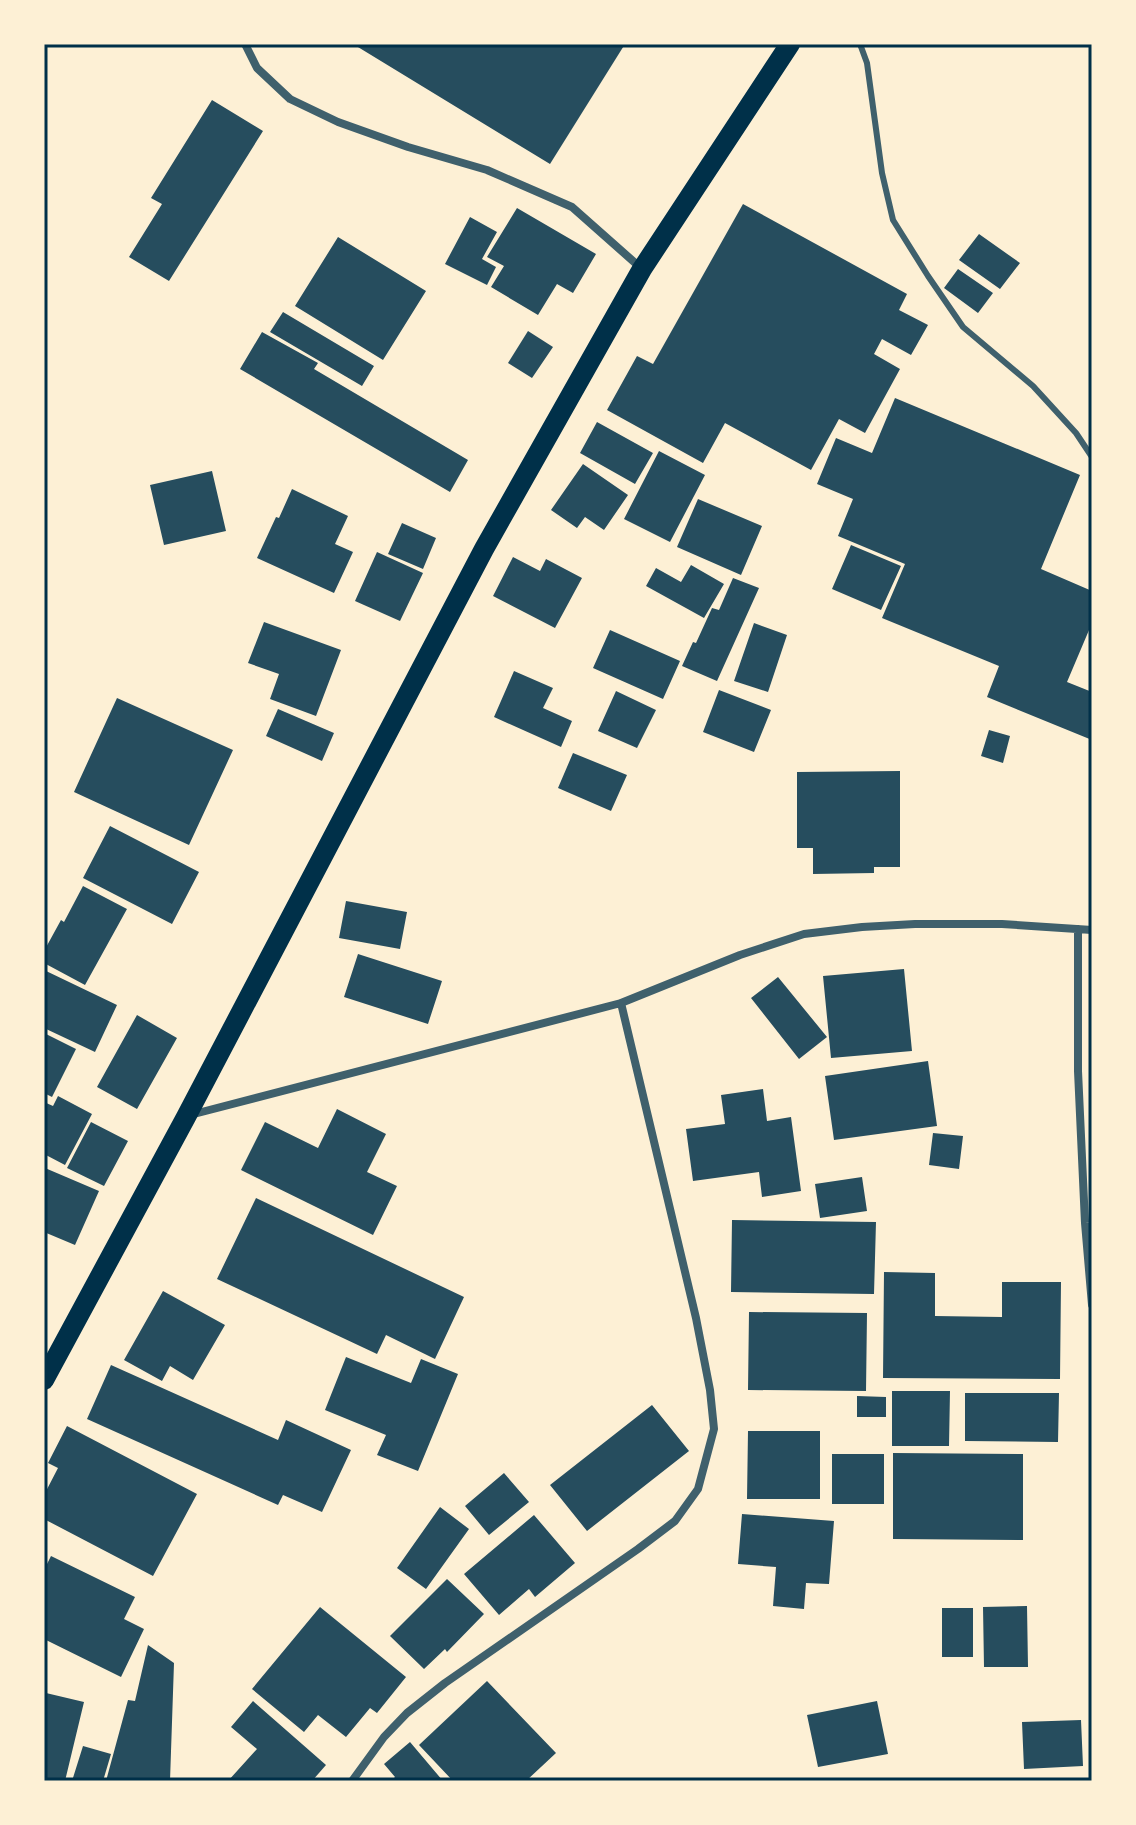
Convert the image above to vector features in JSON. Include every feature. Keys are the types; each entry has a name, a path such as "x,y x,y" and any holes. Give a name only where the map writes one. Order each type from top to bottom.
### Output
{"main road":[{"path":"44,1380 186,1117 484,549 642,269 790,44"}],"street":[{"path":"245,44 257,68 290,99 338,122 487,170 572,207 642,269"},
{"path":"186,1117 621,1003 740,955 804,934 915,924 1002,924 1092,930"},
{"path":"1078,929 1078,1071 1092,1305"},
{"path":"352,1781 384,1737 407,1713 675,1521 698,1489 714,1429 710,1390 696,1318 621,1003"}],"lane":[{"path":"860,44 867,63 882,173 893,220 963,327 1033,386 1076,433 1092,457"}],"building":[{"path":"353,44 625,44 550,164"},
{"path":"212,100 263,131 169,281 129,257 162,204 151,198"},
{"path":"743,204 907,294 899,310 928,325 911,355 882,339 874,354 900,369 865,433 839,419 811,470 725,423 703,463 607,410 637,356 653,364"},
{"path":"517,208 596,254 573,293 557,284 538,315 491,287 504,266 487,257"},
{"path":"470,217 497,232 482,259 496,267 487,285 445,264"},
{"path":"979,234 1020,263 1000,289 959,260"},
{"path":"338,237 426,291 383,360 295,306"},
{"path":"958,269 993,293 978,313 944,288"},
{"path":"283,312 374,366 362,386 270,332"},
{"path":"528,331 553,347 532,378 508,363"},
{"path":"262,332 318,363 314,369 468,460 450,492 240,369"},
{"path":"895,398 1080,475 1041,569 1092,591 1092,623 1067,682 1092,692 1092,740 987,697 999,666 882,618 905,564 838,536 853,499 817,484 836,438 872,453"},
{"path":"597,422 653,453 635,484 580,453"},
{"path":"659,451 705,475 670,542 624,519"},
{"path":"583,464 628,495 604,530 585,517 577,528 551,510"},
{"path":"212,471 226,531 164,545 150,485"},
{"path":"292,489 348,516 335,544 353,552 334,593 257,558"},
{"path":"698,499 762,526 741,575 677,547"},
{"path":"402,523 436,538 423,569 388,554"},
{"path":"851,545 901,566 881,610 832,589"},
{"path":"377,552 423,573 400,621 355,601"},
{"path":"513,557 540,571 546,559 582,578 555,628 493,596"},
{"path":"691,565 724,584 704,618 646,586 656,568 681,582"},
{"path":"733,578 759,588 717,681 682,666 712,608 719,610"},
{"path":"264,622 341,650 316,716 270,699 279,674 248,663"},
{"path":"754,623 787,635 768,692 734,681"},
{"path":"610,630 680,661 663,699 593,668"},
{"path":"514,671 553,688 543,708 572,721 561,747 494,717"},
{"path":"719,690 771,710 754,752 703,732"},
{"path":"616,691 656,710 637,748 598,731"},
{"path":"117,698 233,750 189,845 74,792"},
{"path":"278,709 334,733 322,761 266,736"},
{"path":"989,730 1010,736 1003,763 981,756"},
{"path":"573,753 627,775 611,811 558,788"},
{"path":"900,771 900,867 874,867 874,873 813,874 813,848 797,848 797,772"},
{"path":"110,826 199,872 172,924 83,878"},
{"path":"83,886 127,909 85,985 44,963 44,951"},
{"path":"346,901 407,912 400,949 339,938"},
{"path":"358,954 442,981 428,1024 344,997"},
{"path":"904,969 912,1051 831,1058 823,976"},
{"path":"44,970 117,1005 95,1052 44,1028"},
{"path":"778,977 827,1037 799,1059 751,998"},
{"path":"137,1015 177,1038 137,1109 97,1087"},
{"path":"44,1033 76,1049 52,1097 44,1093"},
{"path":"928,1061 937,1126 834,1140 825,1076"},
{"path":"763,1089 767,1121 791,1117 801,1191 762,1197 759,1172 693,1181 686,1129 725,1124 721,1095"},
{"path":"58,1096 92,1114 65,1165 44,1154 44,1102 53,1106"},
{"path":"337,1109 386,1134 367,1172 397,1186 373,1235 241,1170 265,1122 318,1148"},
{"path":"91,1122 128,1141 104,1186 67,1168"},
{"path":"933,1133 963,1136 959,1169 929,1165"},
{"path":"45,1168 99,1191 75,1245 44,1232"},
{"path":"862,1177 867,1211 820,1218 815,1184"},
{"path":"256,1198 464,1297 435,1359 386,1335 377,1354 217,1279"},
{"path":"732,1220 876,1222 874,1294 731,1292"},
{"path":"884,1272 935,1273 935,1316 1002,1317 1002,1282 1061,1282 1060,1379 883,1378"},
{"path":"163,1291 225,1325 193,1380 170,1366 162,1381 124,1360"},
{"path":"749,1312 867,1313 866,1391 748,1390"},
{"path":"346,1357 411,1383 421,1359 458,1374 418,1471 377,1455 386,1435 325,1410"},
{"path":"111,1365 278,1440 286,1420 351,1450 322,1512 283,1495 278,1505 87,1419"},
{"path":"892,1391 950,1391 949,1446 892,1446"},
{"path":"965,1393 1059,1393 1058,1442 965,1441"},
{"path":"857,1396 886,1397 886,1417 857,1417"},
{"path":"652,1405 689,1451 587,1531 550,1485"},
{"path":"67,1426 197,1494 153,1576 44,1519 44,1495 58,1468 48,1463"},
{"path":"748,1431 820,1431 820,1499 747,1499"},
{"path":"893,1453 1023,1454 1023,1540 893,1539"},
{"path":"832,1454 884,1454 884,1504 832,1504"},
{"path":"504,1473 529,1502 489,1535 465,1506"},
{"path":"440,1507 469,1529 426,1589 397,1568"},
{"path":"742,1514 834,1521 829,1584 806,1583 804,1609 773,1606 776,1567 738,1564"},
{"path":"534,1515 575,1563 535,1597 529,1589 499,1615 464,1574"},
{"path":"51,1556 135,1597 124,1619 144,1629 121,1677 44,1639 44,1570"},
{"path":"447,1579 484,1614 447,1652 445,1649 424,1669 390,1636"},
{"path":"1027,1606 1028,1667 984,1667 983,1607"},
{"path":"320,1607 406,1677 377,1713 370,1708 346,1737 318,1715 304,1732 252,1689"},
{"path":"942,1608 973,1608 973,1657 942,1657"},
{"path":"148,1645 174,1663 170,1781 106,1781 128,1700 135,1701"},
{"path":"487,1681 556,1753 526,1781 453,1781 419,1745"},
{"path":"46,1693 84,1702 65,1781 44,1781"},
{"path":"253,1701 326,1765 312,1781 228,1781 257,1749 231,1727"},
{"path":"877,1701 888,1754 818,1767 807,1715"},
{"path":"1081,1720 1083,1766 1024,1769 1022,1722"},
{"path":"410,1742 443,1781 391,1781 395,1777 384,1764"},
{"path":"83,1746 111,1754 103,1781 72,1781"}]}
